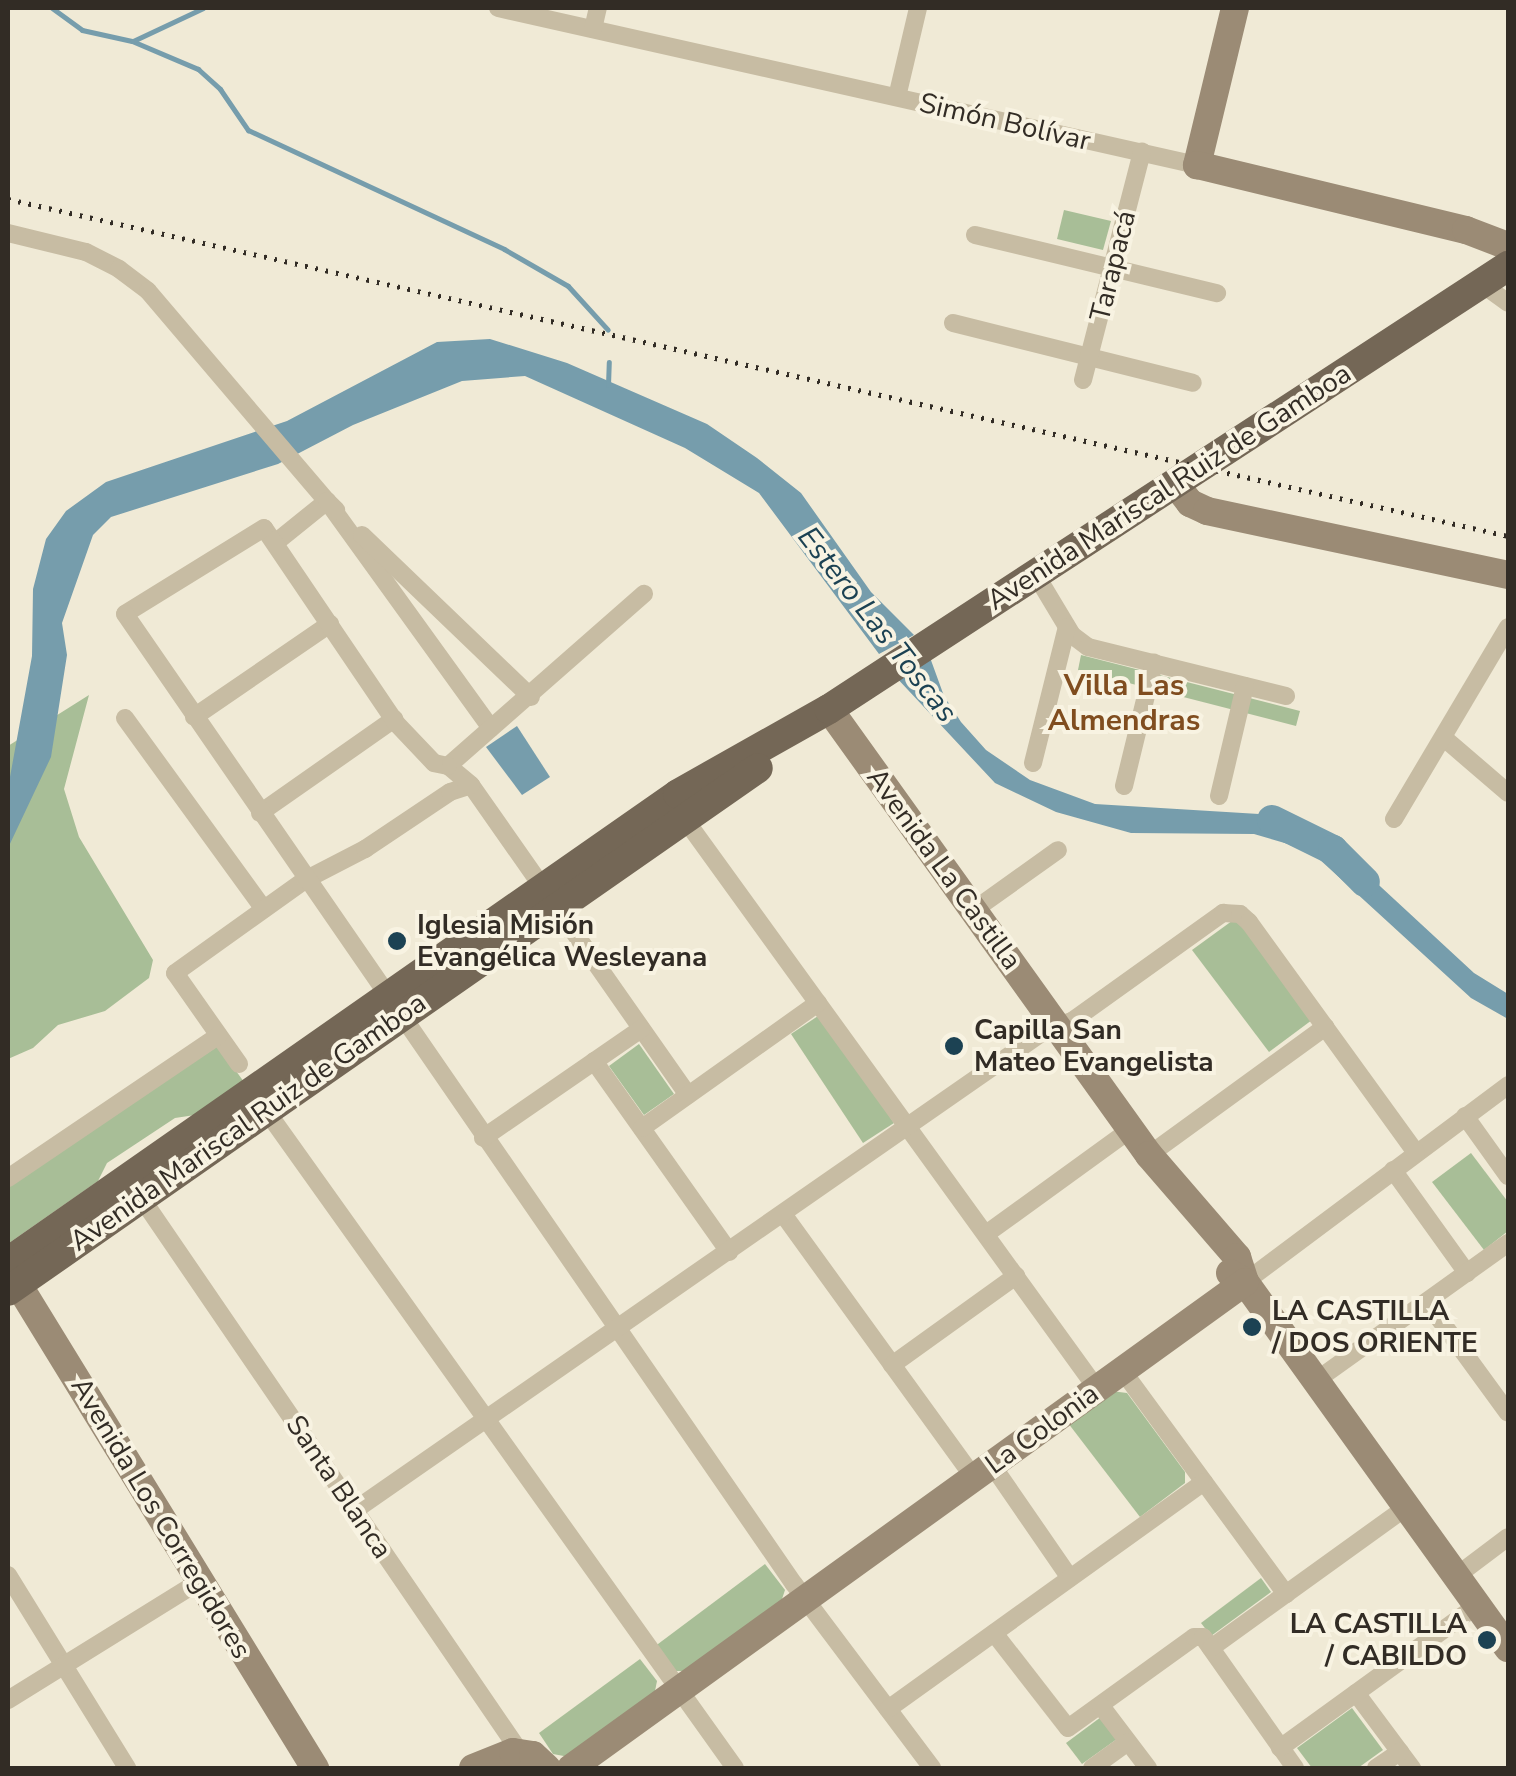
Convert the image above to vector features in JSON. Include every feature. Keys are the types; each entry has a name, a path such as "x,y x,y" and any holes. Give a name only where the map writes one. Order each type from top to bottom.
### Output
{"main road":[{"name":"Avenida Mariscal Ruiz de Gamboa","path":"10,1276 549,897 678,794 829,709 1482,284 1508,244"},
{"name":"Avenida Mariscal Ruiz de Gamboa","path":"549,897 684,818 760,766 829,709"},
{"name":"Avenida Mariscal Ruiz de Gamboa","path":"10,1276 140,1196 266,1109 392,1006"}],"street":[{"name":"Simón Bolívar","path":"498,8 1142,152 1508,244"},
{"path":"593,29 598,8"},
{"path":"897,97 918,8"},
{"path":"1197,165 1235,8"},
{"name":"Tarapacá","path":"1084,380 1142,152"},
{"path":"8,232 86,252 134,279 303,471 490,728"},
{"path":"975,234 1217,293"},
{"path":"1482,284 1508,303"},
{"path":"952,324 1193,383"},
{"path":"1176,485 1314,530 1508,575"},
{"path":"327,502 125,614 617,1330 806,1600 932,1768"},
{"path":"327,502 531,697"},
{"path":"270,535 394,719 434,763 448,766 471,785 688,1095"},
{"path":"1036,575 1067,627 1088,647 1286,696"},
{"path":"448,766 644,594"},
{"path":"194,716 330,624"},
{"path":"1394,820 1508,626"},
{"path":"1033,763 1067,627"},
{"path":"1124,786 1154,664"},
{"path":"1218,796 1244,686"},
{"name":"Avenida La Castilla","path":"829,709 1131,1128 1225,1268 1244,1282 1508,1648"},
{"path":"126,718 264,910"},
{"path":"260,813 394,719"},
{"path":"1444,738 1508,793"},
{"path":"239,1064 175,974 306,880 365,849 450,792 471,785"},
{"path":"684,818 1097,1388"},
{"path":"974,910 1058,850"},
{"path":"355,1510 908,1127 1058,1026 1072,1021 1218,916 1234,912 1249,922 1416,1153"},
{"path":"642,1128 818,1003"},
{"path":"1157,1165 1325,1028"},
{"path":"483,1138 642,1029"},
{"path":"8,1178 218,1036"},
{"path":"594,1061 729,1252"},
{"name":"La Colonia","path":"572,1768 1244,1282 1508,1085"},
{"path":"266,1109 484,1422 734,1768"},
{"path":"1465,1116 1508,1176"},
{"path":"986,1234 1131,1128"},
{"path":"1392,1170 1467,1273"},
{"name":"Santa Blanca","path":"140,1196 520,1752 533,1755 547,1768"},
{"path":"783,1214 892,1365 1070,1578"},
{"path":"1314,1382 1508,1243"},
{"name":"Avenida Los Corregidores","path":"10,1276 315,1768"},
{"path":"892,1365 1016,1276"},
{"path":"1427,1302 1505,1401"},
{"path":"1122,1370 1286,1594"},
{"path":"888,1709 1204,1482"},
{"path":"994,1633 1068,1728 1286,1594 1406,1508"},
{"path":"1455,1577 1508,1537"},
{"path":"8,1575 127,1768"},
{"path":"8,1700 200,1581"},
{"path":"1280,1748 1476,1606"},
{"path":"1205,1642 1295,1768"},
{"path":"1356,1693 1412,1768"},
{"path":"1101,1706 1148,1768"},
{"path":"1092,1768 1128,1742"},
{"path":"473,1768 520,1752"},
{"path":"1376,1768 1400,1752"}],"green space":[{"path":"1064,210 1111,221 1103,250 1057,239"},
{"path":"1081,655 1300,711 1296,726 1078,670"},
{"path":"89,695 64,789 79,837 153,960 149,978 105,1011 58,1025 33,1048 8,1059 8,746"},
{"path":"1236,918 1312,1020 1269,1052 1192,950"},
{"path":"821,1014 894,1123 863,1143 791,1034"},
{"path":"639,1044 674,1094 644,1115 609,1066"},
{"path":"218,1046 244,1082 195,1115 175,1118 107,1163 98,1181 9,1243 8,1184"},
{"path":"1471,1153 1508,1202 1508,1231 1484,1250 1432,1182"},
{"path":"1111,1391 1127,1393 1185,1472 1185,1483 1140,1517 1068,1423"},
{"path":"765,1564 785,1590 780,1605 688,1671 675,1671 654,1647"},
{"path":"1261,1578 1271,1592 1211,1636 1201,1623"},
{"path":"640,1659 657,1681 654,1696 569,1757 553,1754 539,1733"},
{"path":"1352,1708 1383,1750 1358,1768 1312,1768 1297,1748"},
{"path":"1101,1717 1117,1739 1082,1764 1066,1743"}],"water":[{"path":"490,339 567,363 707,424 757,458 801,493 871,592 914,635 879,654 759,493 685,448 525,376 462,381 353,425 278,464 111,517 93,535 62,623 67,655 51,757 8,848 8,788 32,656 33,589 46,539 66,511 106,482 287,421 437,342"},
{"path":"928,652 944,696 961,722 986,750 1030,780 1095,804 1259,814 1295,827 1368,875 1474,973 1508,994 1508,1019 1471,998 1318,858 1288,844 1254,834 1131,833 1056,812 995,783 894,675"},
{"path":"517,726 550,777 522,795 486,747"}],"waterway":[{"path":"52,8 82,30 132,41 198,69 220,89 248,130 504,249 568,286 608,330"},
{"path":"133,41 203,8"},
{"path":"608,385 609,362"},
{"name":"Estero Las Toscas","path":"1272,820 1333,850 1365,882"}],"railway":[{"path":"8,199 1508,536"}],"place":[{"name":"Iglesia Misión Evangélica Wesleyana","path":"397,941"},
{"name":"Capilla San Mateo Evangelista","path":"954,1046"},
{"name":"LA CASTILLA / DOS ORIENTE","path":"1252,1327"},
{"name":"LA CASTILLA / CABILDO","path":"1487,1640"}],"district":[{"name":"Villa Las Almendras","path":"1124,703"}]}
